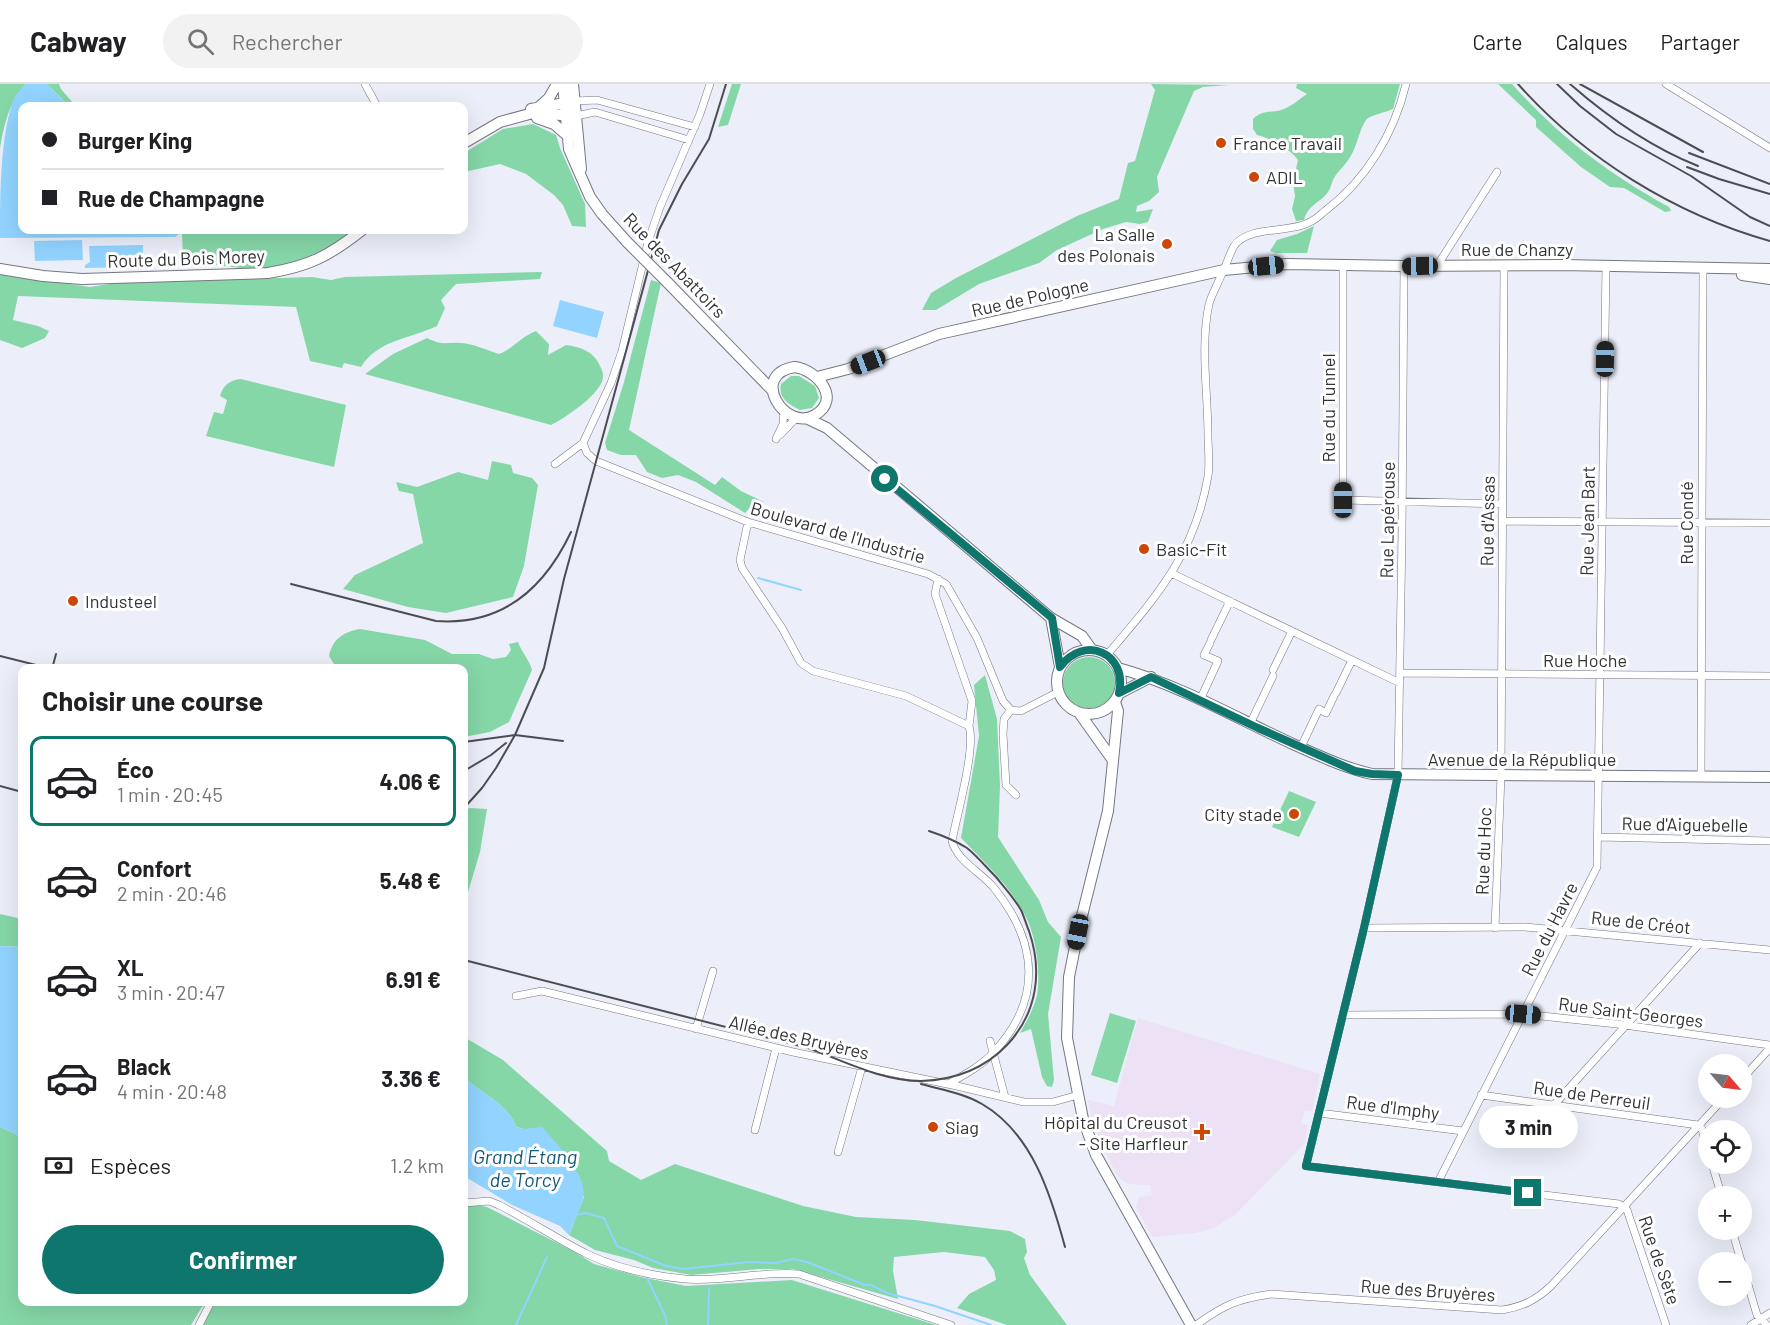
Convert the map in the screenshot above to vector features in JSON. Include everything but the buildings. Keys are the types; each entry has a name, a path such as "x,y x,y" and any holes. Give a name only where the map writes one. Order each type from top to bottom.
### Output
{"street":[{"path":"365,84 375,102"},
{"path":"539,107 549,98 557,84"},
{"path":"563,84 570,102"},
{"path":"573,84 570,102 571,116 581,176"},
{"path":"555,464 583,443 611,383 622,351 648,242 710,84"},
{"path":"1107,655 1178,563 1198,520 1209,473 1205,332 1210,302 1234,246 1244,237 1254,233 1287,230 1310,222 1335,204 1363,175 1373,160 1391,129 1406,84"},
{"path":"1666,84 1770,148"},
{"path":"508,120 516,113 539,107 597,100 695,127"},
{"path":"468,140 508,120 522,116 539,114 571,116 595,112 689,140"},
{"path":"522,116 547,120 568,137"},
{"name":"Rue des Abattoirs","path":"571,116 569,149 590,197 602,214 772,390"},
{"path":"1437,266 1497,172"},
{"name":"Route du Bois Morey","path":"0,270 82,279 268,273 296,269 325,257 357,234"},
{"name":"Rue de Chanzy","path":"1224,270 1287,264 1770,269"},
{"name":"Rue du Tunnel","path":"1343,265 1343,500 1503,504"},
{"name":"Rue Lapérouse","path":"1404,266 1398,775 1364,928 1306,1166 1438,1182"},
{"name":"Rue d'Assas","path":"1501,776 1504,266"},
{"name":"Rue Jean Bart","path":"1599,776 1606,266"},
{"name":"Rue de Chanzy","path":"1703,268 1770,279"},
{"name":"Rue Condé","path":"1701,777 1703,268"},
{"name":"Rue de Pologne","path":"817,377 848,369 939,334 1224,270"},
{"path":"784,410 783,424 776,439 801,418 816,415 821,410 826,399 826,390 817,377 795,367 788,368 774,381 772,390 774,399 784,410 801,418 827,428 1052,618 1082,636 1092,650"},
{"name":"Rue de Pologne","path":"826,390 848,369"},
{"path":"755,371 779,374"},
{"path":"821,410 827,428"},
{"name":"Boulevard de l'Industrie","path":"583,443 587,453 596,461 748,522 928,574 938,579 946,584 977,638 1003,701 1011,710"},
{"path":"1502,521 1770,523"},
{"path":"748,522 740,560 742,568 782,628 801,663 813,671 906,696 969,726"},
{"path":"1171,573 1400,683"},
{"path":"938,579 935,594 972,701 969,726 972,735 970,751 952,841 957,853 988,881 1015,917 1021,930 1030,967 1024,1004 1015,1023 993,1053 977,1067 948,1084"},
{"path":"1200,700 1218,661 1204,655 1230,601"},
{"path":"1052,618 1060,667"},
{"path":"1250,724 1292,631"},
{"path":"1112,759 1080,714 1070,709 1058,692 1057,675 1060,667 1073,654 1092,650 1107,655 1118,668 1121,684 1117,697 1118,711 1108,811 1069,977 1067,1038 1083,1119 1096,1155 1191,1325"},
{"path":"1301,747 1319,709 1326,713 1352,660"},
{"name":"Avenue de la République","path":"1118,668 1151,677 1355,771 1372,774 1770,777"},
{"name":"Rue Hoche","path":"1400,673 1770,676"},
{"path":"1080,714 1099,713 1117,697 1151,677"},
{"path":"1016,795 1006,785 1004,719 1011,710 1021,711 1058,692"},
{"name":"Rue du Hoc","path":"1495,928 1501,776"},
{"name":"Rue du Havre","path":"1438,1182 1597,867 1599,776"},
{"name":"Rue d'Aiguebelle","path":"1599,837 1770,841"},
{"name":"Rue de Créot","path":"1364,928 1566,930 1770,950"},
{"path":"1554,1105 1700,943"},
{"path":"696,1029 713,971"},
{"name":"Allée des Bruyères","path":"516,996 542,991 776,1048 1024,1102 1053,1102 1078,1095"},
{"name":"Rue Saint-Georges","path":"1343,1015 1523,1014 1627,1025 1770,1047"},
{"path":"990,1041 1005,1097"},
{"path":"1752,1068 1770,1047"},
{"path":"755,1130 776,1048"},
{"path":"838,1152 862,1067"},
{"name":"Rue de Perreuil","path":"1481,1095 1698,1125"},
{"name":"Rue des Bruyères","path":"1703,1120 1714,1108"},
{"name":"Rue d'Imphy","path":"1319,1113 1463,1131"},
{"name":"Rue des Bruyères","path":"1196,1325 1217,1310 1243,1298 1271,1294 1488,1309 1515,1308 1539,1296 1551,1286 1698,1125"},
{"path":"1438,1182 1619,1204 1623,1207"},
{"path":"468,1203 489,1201 499,1205 587,1254 615,1264 685,1279 799,1274 951,1325"},
{"name":"Rue de Sète","path":"1623,1207 1627,1210 1666,1325"},
{"path":"1735,1240 1760,1318 1767,1325"},
{"path":"199,1325 209,1306"},
{"path":"1751,1325 1770,1313"}],"shaded area":[{"name":"Hôpital du Creusot - Site Harfleur","path":"1138,1018 1320,1074 1313,1108 1311,1111 1305,1111 1301,1123 1308,1126 1304,1144 1235,1215 1214,1228 1196,1233 1152,1237 1136,1207 1139,1197 1152,1195 1150,1185 1128,1184 1118,1177 1103,1147 1107,1145 1104,1139 1100,1140 1092,1121 1088,1100 1114,1106"}],"green space":[{"path":"0,84 26,84 8,114 0,149"},
{"path":"47,84 59,84 72,102 65,102"},
{"path":"732,84 741,84 728,125 718,127"},
{"path":"1151,84 1229,85 1203,87 1194,91 1157,177 1159,192 1149,201 1137,206 1136,212 1153,209 1148,222 1140,224 1126,222 1103,229 1057,250 1039,263 979,284 936,310 922,310 931,293 956,278 1077,216 1119,199 1128,163 1135,161 1155,90"},
{"path":"1297,84 1400,84 1393,109 1367,119 1352,153 1335,177 1328,192 1311,207 1304,220 1296,221 1292,209 1295,196 1293,182 1298,160 1280,144 1257,135 1253,129 1253,119 1263,113 1285,109 1307,94 1296,88"},
{"path":"1498,84 1512,84 1566,137 1624,180 1669,207 1671,211 1665,212 1624,188 1610,187 1581,167 1536,127 1536,120"},
{"path":"533,124 556,135 585,204 586,227 572,226 563,205 554,195 526,174 500,164 468,171 468,151 503,129"},
{"path":"1314,226 1307,253 1270,251 1277,240"},
{"path":"182,234 349,234 322,252 286,268 234,267 183,260"},
{"path":"542,272 540,279 456,284 441,300 445,308 437,326 385,345 368,358 361,367 344,363 342,368 310,361 296,307 18,296 13,320 49,331 45,338 22,348 0,340 0,274 90,287 116,283 312,277 331,280 345,277"},
{"path":"651,280 661,283 629,430 715,485 722,477 741,491 764,502 753,504 745,513 696,482 678,475 662,478 647,472 636,455 621,455 607,450 605,443"},
{"path":"536,331 549,344 548,355 566,345 581,349 594,357 603,374 602,382 591,396 574,411 551,425 365,374 393,354 427,338 441,343 471,345 499,354"},
{"path":"791,376 799,376 815,386 819,398 812,408 800,410 783,397 781,384"},
{"path":"241,379 346,405 334,467 206,436 214,412 223,414 227,400 220,396 223,389 230,382"},
{"path":"492,461 511,465 513,473 532,478 538,485 524,566 513,597 446,613 408,607 343,589 355,575 423,543 413,494 399,491 396,482 417,487 458,472 488,480"},
{"path":"360,629 425,640 452,654 479,654 493,659 506,657 511,650 509,644 518,642 532,670 509,722 490,732 468,736 468,664 334,664 329,656 333,645 336,640 349,632"},
{"path":"1089,657 1099,659 1107,665 1113,673 1115,683 1113,693 1107,701 1099,707 1089,709 1079,707 1071,701 1065,693 1063,683 1065,673 1071,665 1079,659"},
{"path":"985,675 997,719 1000,786 998,837 1039,900 1048,922 1061,937 1048,1014 1054,1080 1052,1087 1047,1086 1042,1077 1031,1029 1020,1033 1034,1005 1038,986 1037,955 1030,925 1005,885 961,838 979,736 974,685"},
{"name":"City stade","path":"1289,791 1316,802 1299,837 1272,827"},
{"path":"468,809 487,809 480,852 468,892"},
{"path":"0,914 18,918 18,947 0,946"},
{"path":"1110,1013 1136,1021 1117,1083 1091,1075"},
{"path":"468,1039 503,1060 607,1151 609,1161 641,1180 675,1164 803,1206 856,1217 915,1220 1010,1231 1025,1239 1027,1252 1024,1258 1030,1275 1067,1325 1007,1325 957,1308 969,1294 996,1280 994,1270 985,1257 944,1252 894,1257 893,1271 898,1299 793,1269 760,1269 691,1275 653,1268 634,1260 595,1250 569,1235 584,1197 524,1129 516,1127 507,1111 468,1080"},
{"path":"0,1127 18,1136 18,1306 203,1306 191,1325 0,1325"},
{"path":"468,1206 487,1207 594,1264 641,1277 686,1286 792,1280 936,1325 202,1325 213,1306 468,1306"}],"water":[{"path":"26,84 47,84 65,102 18,102 18,234 179,234 175,237 0,238 2,166 6,130 9,113 18,92"},
{"path":"82,240 83,260 35,261 34,241"},
{"path":"143,245 143,267 85,268 85,265 90,262 89,246"},
{"path":"560,300 604,312 597,338 553,326"},
{"path":"0,946 18,947 18,1136 0,1127"},
{"name":"Grand Étang de Torcy","path":"468,1080 501,1105 516,1127 524,1129 542,1127 570,1160 584,1190 582,1204 569,1235 560,1226 512,1205 468,1178"}],"waterway":[{"path":"758,578 801,590"},
{"path":"575,1215 586,1213 604,1218 617,1246 666,1266 683,1269 749,1262 776,1263 793,1259 807,1262 865,1285 871,1285 887,1293 991,1325"},
{"path":"516,1325 547,1257"},
{"path":"647,1278 665,1315 667,1325"},
{"path":"708,1325 709,1289"}],"railway":[{"path":"468,804 496,768 515,735 544,668 564,579 659,230 682,184 709,139 726,84"},
{"path":"1518,84 1572,136 1633,180 1699,215 1734,230 1770,241"},
{"path":"1557,84 1580,106 1616,134 1691,176 1750,217 1770,226"},
{"path":"1570,84 1631,131 1663,150 1698,166"},
{"path":"1580,84 1703,152"},
{"path":"1689,153 1770,184"},
{"path":"1687,167 1770,194"},
{"path":"291,584 436,621 460,621 501,610 518,600 548,571 571,532"},
{"path":"53,664 56,654"},
{"path":"0,656 32,664"},
{"path":"468,741 515,735 563,741"},
{"path":"468,769 506,743"},
{"path":"0,786 18,791"},
{"path":"468,961 808,1048 892,1078 934,1080 968,1072 989,1061 1017,1033 1031,1006 1036,962 1022,912 1006,889 967,848 929,831"},
{"path":"921,1084 975,1100 999,1116 1014,1131 1027,1148 1046,1187 1065,1247"}],"place":[{"name":"France Travail","path":"1221,143"},
{"name":"ADIL","path":"1254,177"},
{"name":"La Salle des Polonais","path":"1167,244"},
{"name":"Basic-Fit","path":"1144,549"},
{"name":"Industeel","path":"73,601"},
{"name":"City stade","path":"1294,814"},
{"name":"Siag","path":"933,1127"},
{"name":"Hôpital du Creusot - Site Harfleur","path":"1202,1132"}],"route":[{"path":"885,479 1052,618 1060,667 1066,659 1082,650 1100,652 1107,655 1118,668 1121,676 1119,693 1151,677 1355,771 1398,775 1364,928 1306,1166 1528,1193"}]}
